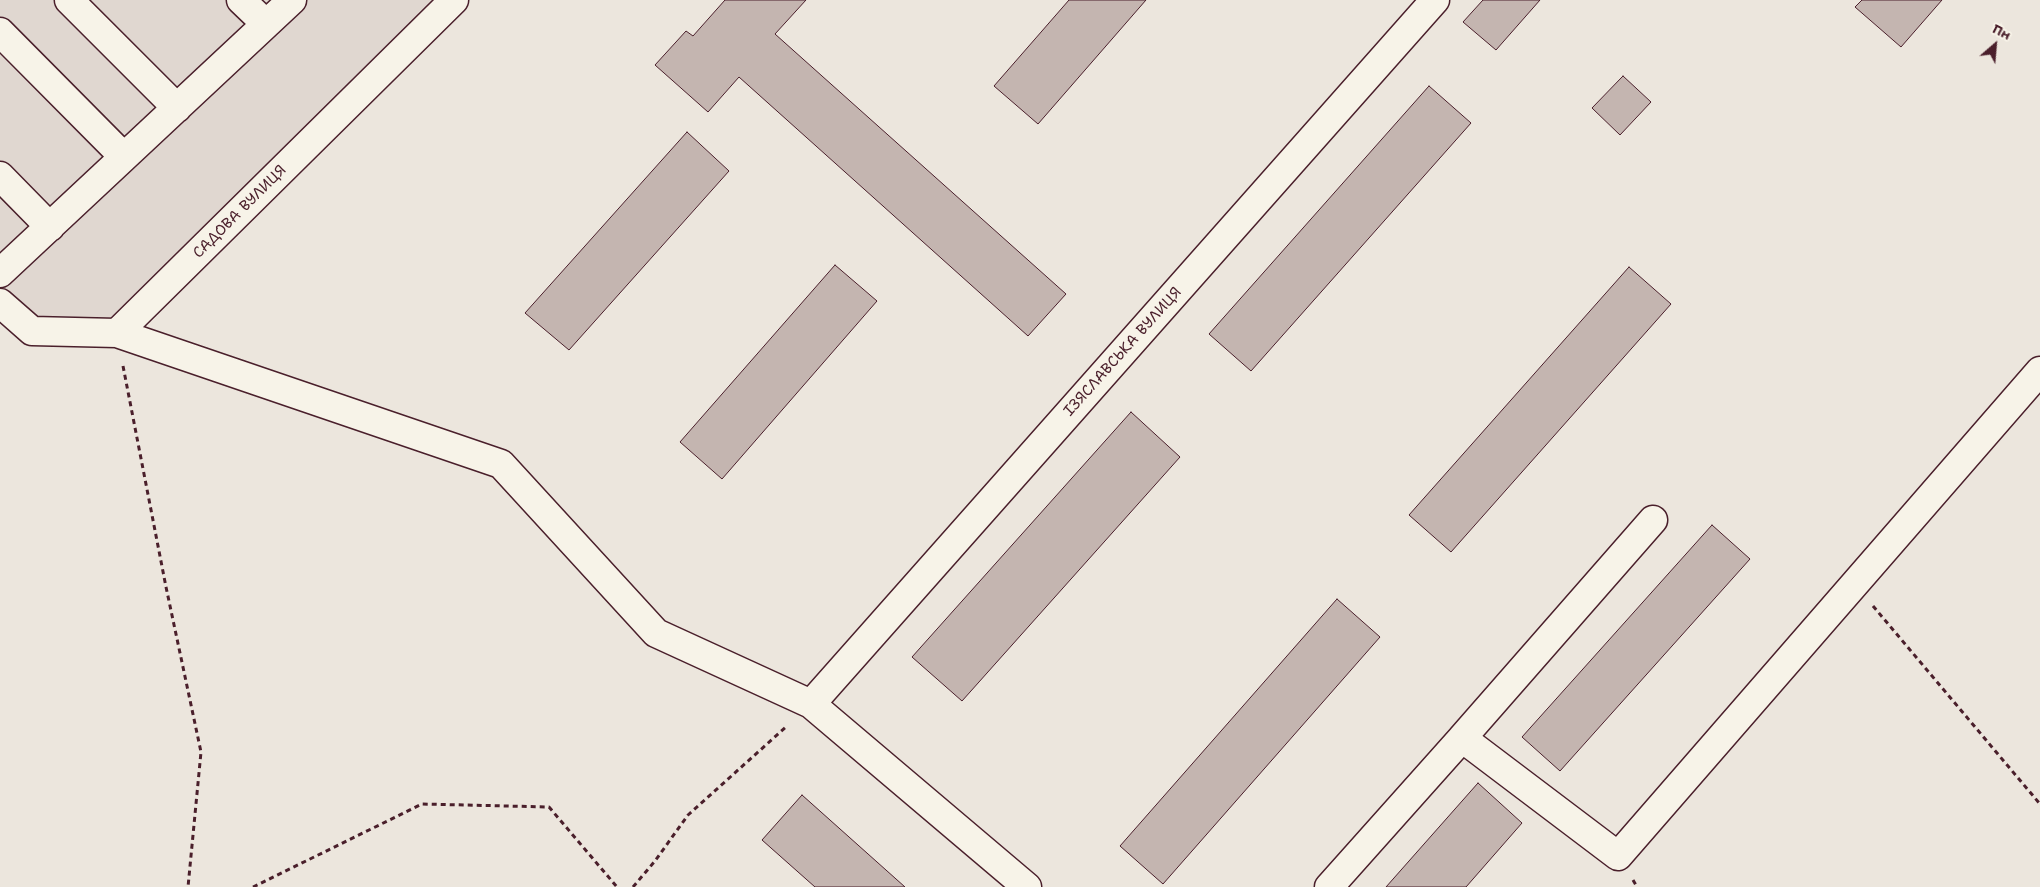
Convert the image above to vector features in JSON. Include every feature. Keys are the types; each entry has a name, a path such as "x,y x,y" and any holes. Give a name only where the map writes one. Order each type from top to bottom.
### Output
{"street":[{"path":"69,0 177,108"},
{"path":"241,0 266,24"},
{"path":"0,273 292,0"},
{"name":"САДОВА ВУЛИЦЯ","path":"117,333 454,0"},
{"name":"ІЗЯСЛАВСЬКА ВУЛИЦЯ","path":"811,704 1435,0"},
{"path":"0,32 124,157"},
{"path":"0,176 50,227"},
{"path":"0,303 32,331 117,333 501,464 656,633 811,704 1027,887"},
{"path":"1462,738 1618,856 2040,372"},
{"path":"1329,887 1653,520"}],"path":[{"path":"117,333 166,587 201,752 188,887"},
{"path":"1855,584 2040,804"},
{"path":"633,887 655,861 688,815 811,704"},
{"path":"254,887 422,804 549,807 617,887"}],"shaded area":[{"path":"0,0 454,0 117,333 32,331 0,303"}],"building":[{"path":"725,0 806,0 775,34 1066,294 1028,336 739,77 708,112 655,65 686,31 693,36"},
{"path":"1069,0 1146,0 1038,124 994,86"},
{"path":"1483,0 1540,0 1496,50 1463,22"},
{"path":"1862,0 1942,0 1901,47 1855,7"},
{"path":"1623,76 1651,102 1620,135 1592,108"},
{"path":"1429,86 1471,123 1251,371 1209,334"},
{"path":"687,132 729,171 569,350 525,313"},
{"path":"835,265 877,301 722,479 680,442"},
{"path":"1629,267 1671,304 1451,552 1409,515"},
{"path":"1131,412 1180,457 962,701 912,657"},
{"path":"1712,525 1750,559 1560,771 1522,737"},
{"path":"1337,599 1380,637 1163,884 1120,846"},
{"path":"1478,783 1522,823 1466,887 1386,887"},
{"path":"802,795 905,887 815,887 762,840"}]}
